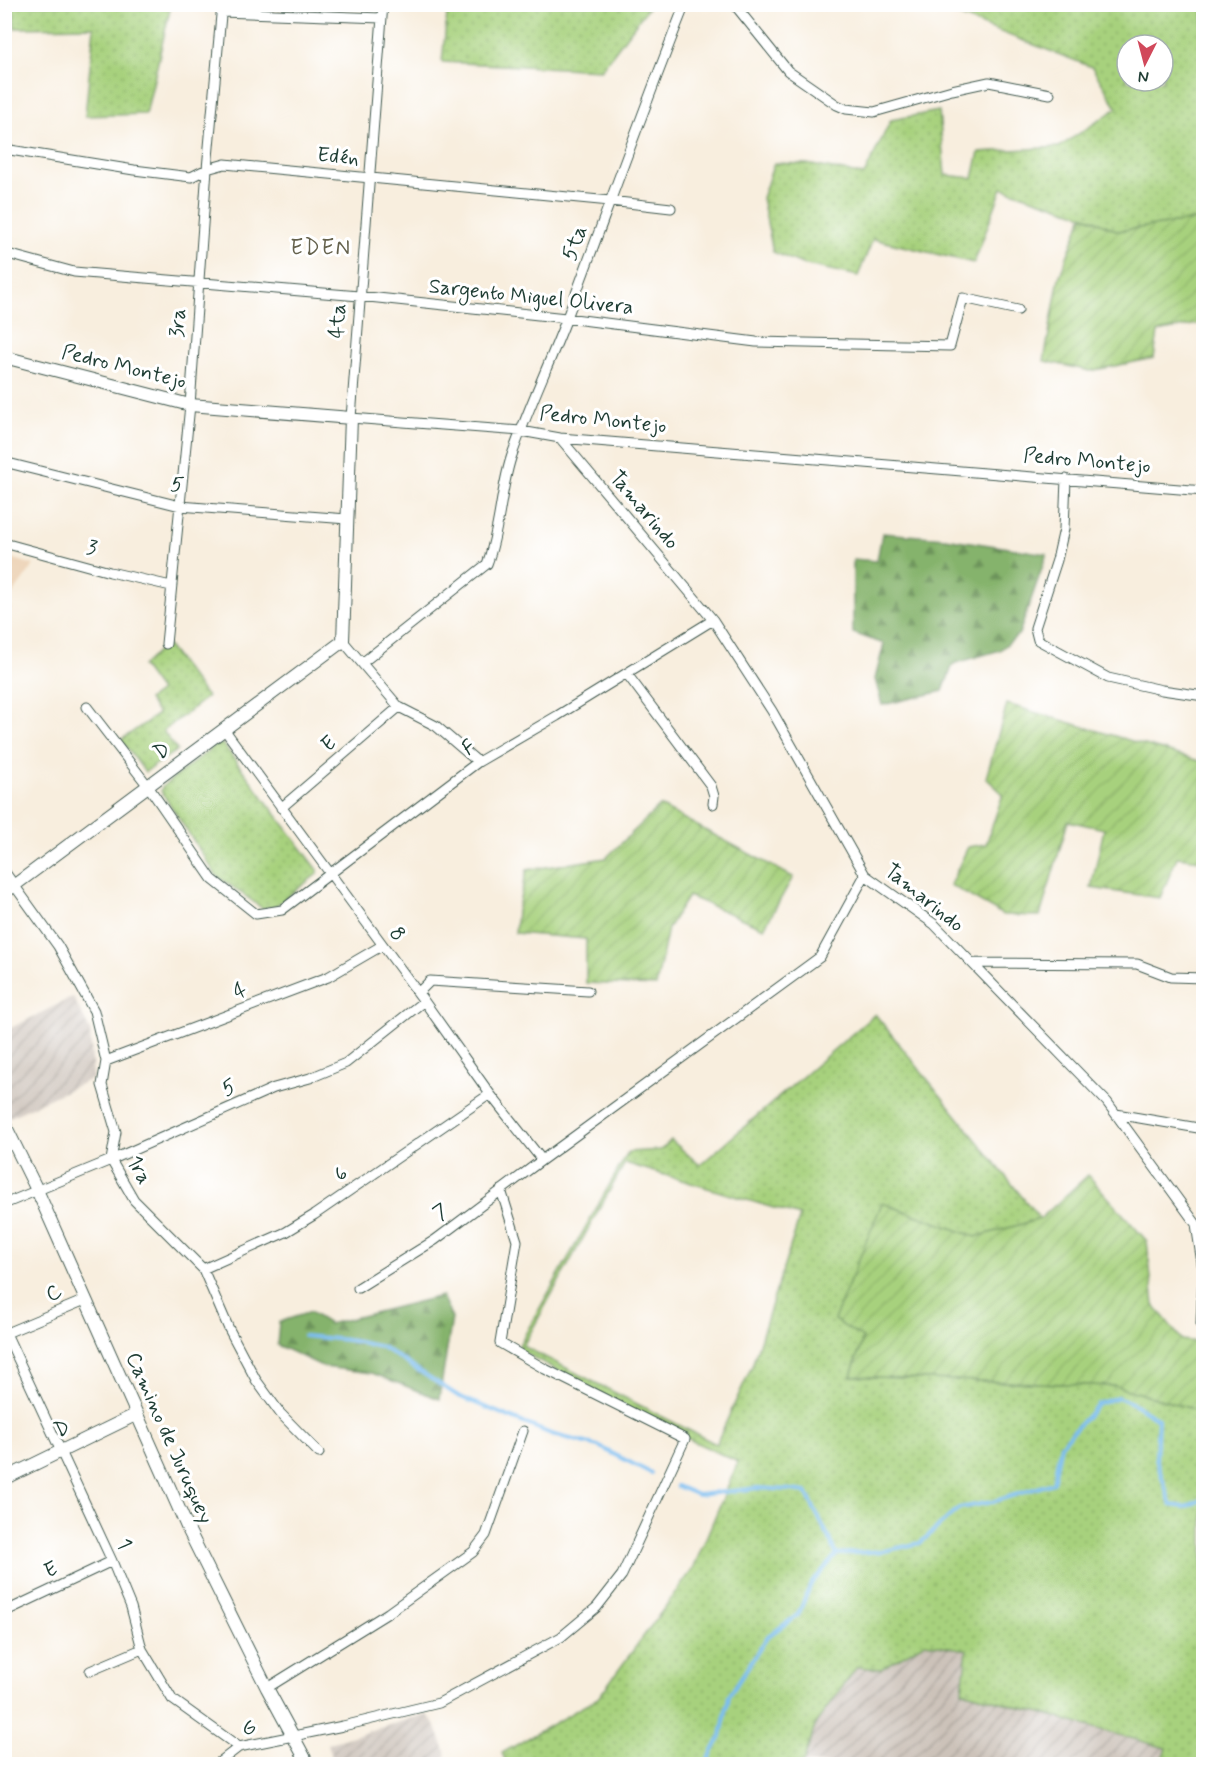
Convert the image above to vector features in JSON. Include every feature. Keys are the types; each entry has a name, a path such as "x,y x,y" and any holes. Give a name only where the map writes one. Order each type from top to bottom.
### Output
{"street":[{"name":"4ta","path":"343,641 351,418 383,4"},
{"name":"5ta","path":"363,663 487,564 493,547 511,459 567,318 685,4"},
{"path":"734,4 788,71 846,109 874,112 989,82 1050,94"},
{"path":"221,8 381,18"},
{"name":"3ra","path":"166,644 190,405 221,8"},
{"name":"Edén","path":"4,149 191,177 225,164 671,208"},
{"name":"Sargento Miguel Olivera","path":"4,253 74,272 359,296 567,318 756,342 950,346 963,298 1018,309"},
{"name":"Pedro Montejo","path":"4,357 190,405 521,431 560,438 1203,490"},
{"name":"Tamarindo","path":"560,438 713,620 772,711 865,874 934,924 1107,1102 1196,1224 1203,1270 1200,1324"},
{"name":"5","path":"4,462 180,506 347,519"},
{"path":"1066,479 1065,529 1035,628 1038,640 1108,678 1203,696"},
{"name":"3","path":"4,543 171,586"},
{"name":"F","path":"148,786 212,879 255,914 282,910 478,762 713,620"},
{"path":"343,641 399,707 436,726 478,762"},
{"name":"D","path":"10,889 343,641"},
{"path":"627,674 711,786 714,796 713,804"},
{"path":"87,707 148,786"},
{"name":"E","path":"282,808 399,707"},
{"name":"8","path":"224,729 490,1094 542,1160"},
{"name":"1ra","path":"4,871 10,889 58,946 94,1011 106,1061 102,1085 116,1132 111,1160 134,1200 203,1269 229,1329 256,1380 280,1413 319,1453"},
{"name":"7","path":"358,1288 435,1240 820,957 865,874"},
{"name":"4","path":"106,1061 327,977 383,945"},
{"path":"972,963 1137,964 1171,977 1203,978"},
{"name":"5","path":"4,1204 111,1160 274,1088 310,1078 346,1063 421,997 430,981 588,991"},
{"name":"6","path":"203,1269 286,1232 314,1215 490,1094"},
{"path":"1116,1114 1203,1129"},
{"name":"Camino de Juruquey","path":"4,1124 37,1190 188,1529 267,1688 308,1764"},
{"name":"G","path":"217,1764 239,1747 294,1737 439,1703 561,1637 597,1607 621,1575 685,1439 500,1344 517,1241 501,1190"},
{"name":"C","path":"5,1332 85,1300"},
{"name":"1","path":"5,1332 112,1562 131,1607 142,1649 172,1699 239,1747"},
{"name":"D","path":"4,1479 137,1414"},
{"path":"267,1688 388,1613 473,1552 486,1535 523,1431"},
{"name":"E","path":"4,1612 112,1562"},
{"path":"90,1671 142,1649"}],"shaded area":[{"path":"5,556 34,565 7,602 12,608 5,620"},
{"path":"73,997 90,1030 93,1078 10,1117 5,1105 5,1031"},
{"path":"925,1643 967,1650 962,1691 1166,1748 1160,1764 803,1764 816,1723 857,1667 881,1669"},
{"path":"426,1714 434,1722 447,1756 432,1764 334,1764 327,1744"}],"green space":[{"path":"448,4 650,5 601,70 442,62"},
{"path":"13,5 171,5 146,114 85,116 94,27 15,28"},
{"path":"930,5 1203,5 1203,219 1118,231 1083,215 1002,188 974,263 873,239 858,276 802,264 773,252 762,198 774,163 807,164 864,175 891,120 939,111 945,175 973,178 979,152 1059,147 1117,108 1092,67"},
{"path":"1083,215 1118,231 1203,219 1203,323 1158,332 1154,358 1090,371 1044,361 1059,278"},
{"path":"882,533 945,538 1047,554 1019,634 1000,650 953,664 943,691 882,705 875,679 884,644 853,633 853,559 877,561"},
{"path":"166,644 207,697 163,731 177,750 145,772 121,740 158,714 148,700 160,691 142,666"},
{"path":"1007,704 1203,762 1204,845 1200,860 1177,857 1160,898 1091,888 1104,829 1068,821 1040,916 1003,915 950,885 968,847 986,844 1003,794 986,778"},
{"path":"217,744 223,744 318,870 317,874 274,907 262,908 216,875 161,791 162,787"},
{"path":"660,806 793,877 764,928 688,896 668,928 656,986 586,983 586,939 515,933 517,911 527,870 606,858"},
{"path":"875,1014 1040,1219 976,1237 882,1203 863,1338 851,1376 1115,1386 1203,1412 1203,1764 1160,1764 1166,1748 962,1691 967,1650 925,1643 881,1669 857,1667 816,1723 803,1764 507,1764 502,1753 598,1698 693,1569 738,1462 669,1430 521,1351 519,1345 628,1152 661,1150 671,1140 700,1165","holes":["625,1163 800,1216 752,1366 716,1444 523,1346"]},
{"path":"1088,1175 1147,1241 1154,1305 1182,1340 1203,1343 1203,1412 1115,1386 851,1376 863,1338 834,1320 882,1203 976,1237 1040,1219"},
{"path":"442,1296 452,1318 439,1399 372,1373 324,1367 277,1345 279,1322 310,1312 329,1324"}],"waterway":[{"path":"304,1336 348,1340 382,1347 458,1396 551,1434 598,1446 651,1473"},
{"path":"706,1764 721,1736 729,1696 768,1636 798,1615 811,1584 837,1554 884,1551 920,1543 959,1508 992,1502 1053,1483 1061,1445 1098,1404 1118,1397 1158,1419 1156,1459 1171,1505 1185,1507 1204,1499"},
{"path":"677,1486 698,1495 758,1488 806,1492 837,1554"}],"district":[{"name":"EDEN","path":"321,248"}]}
